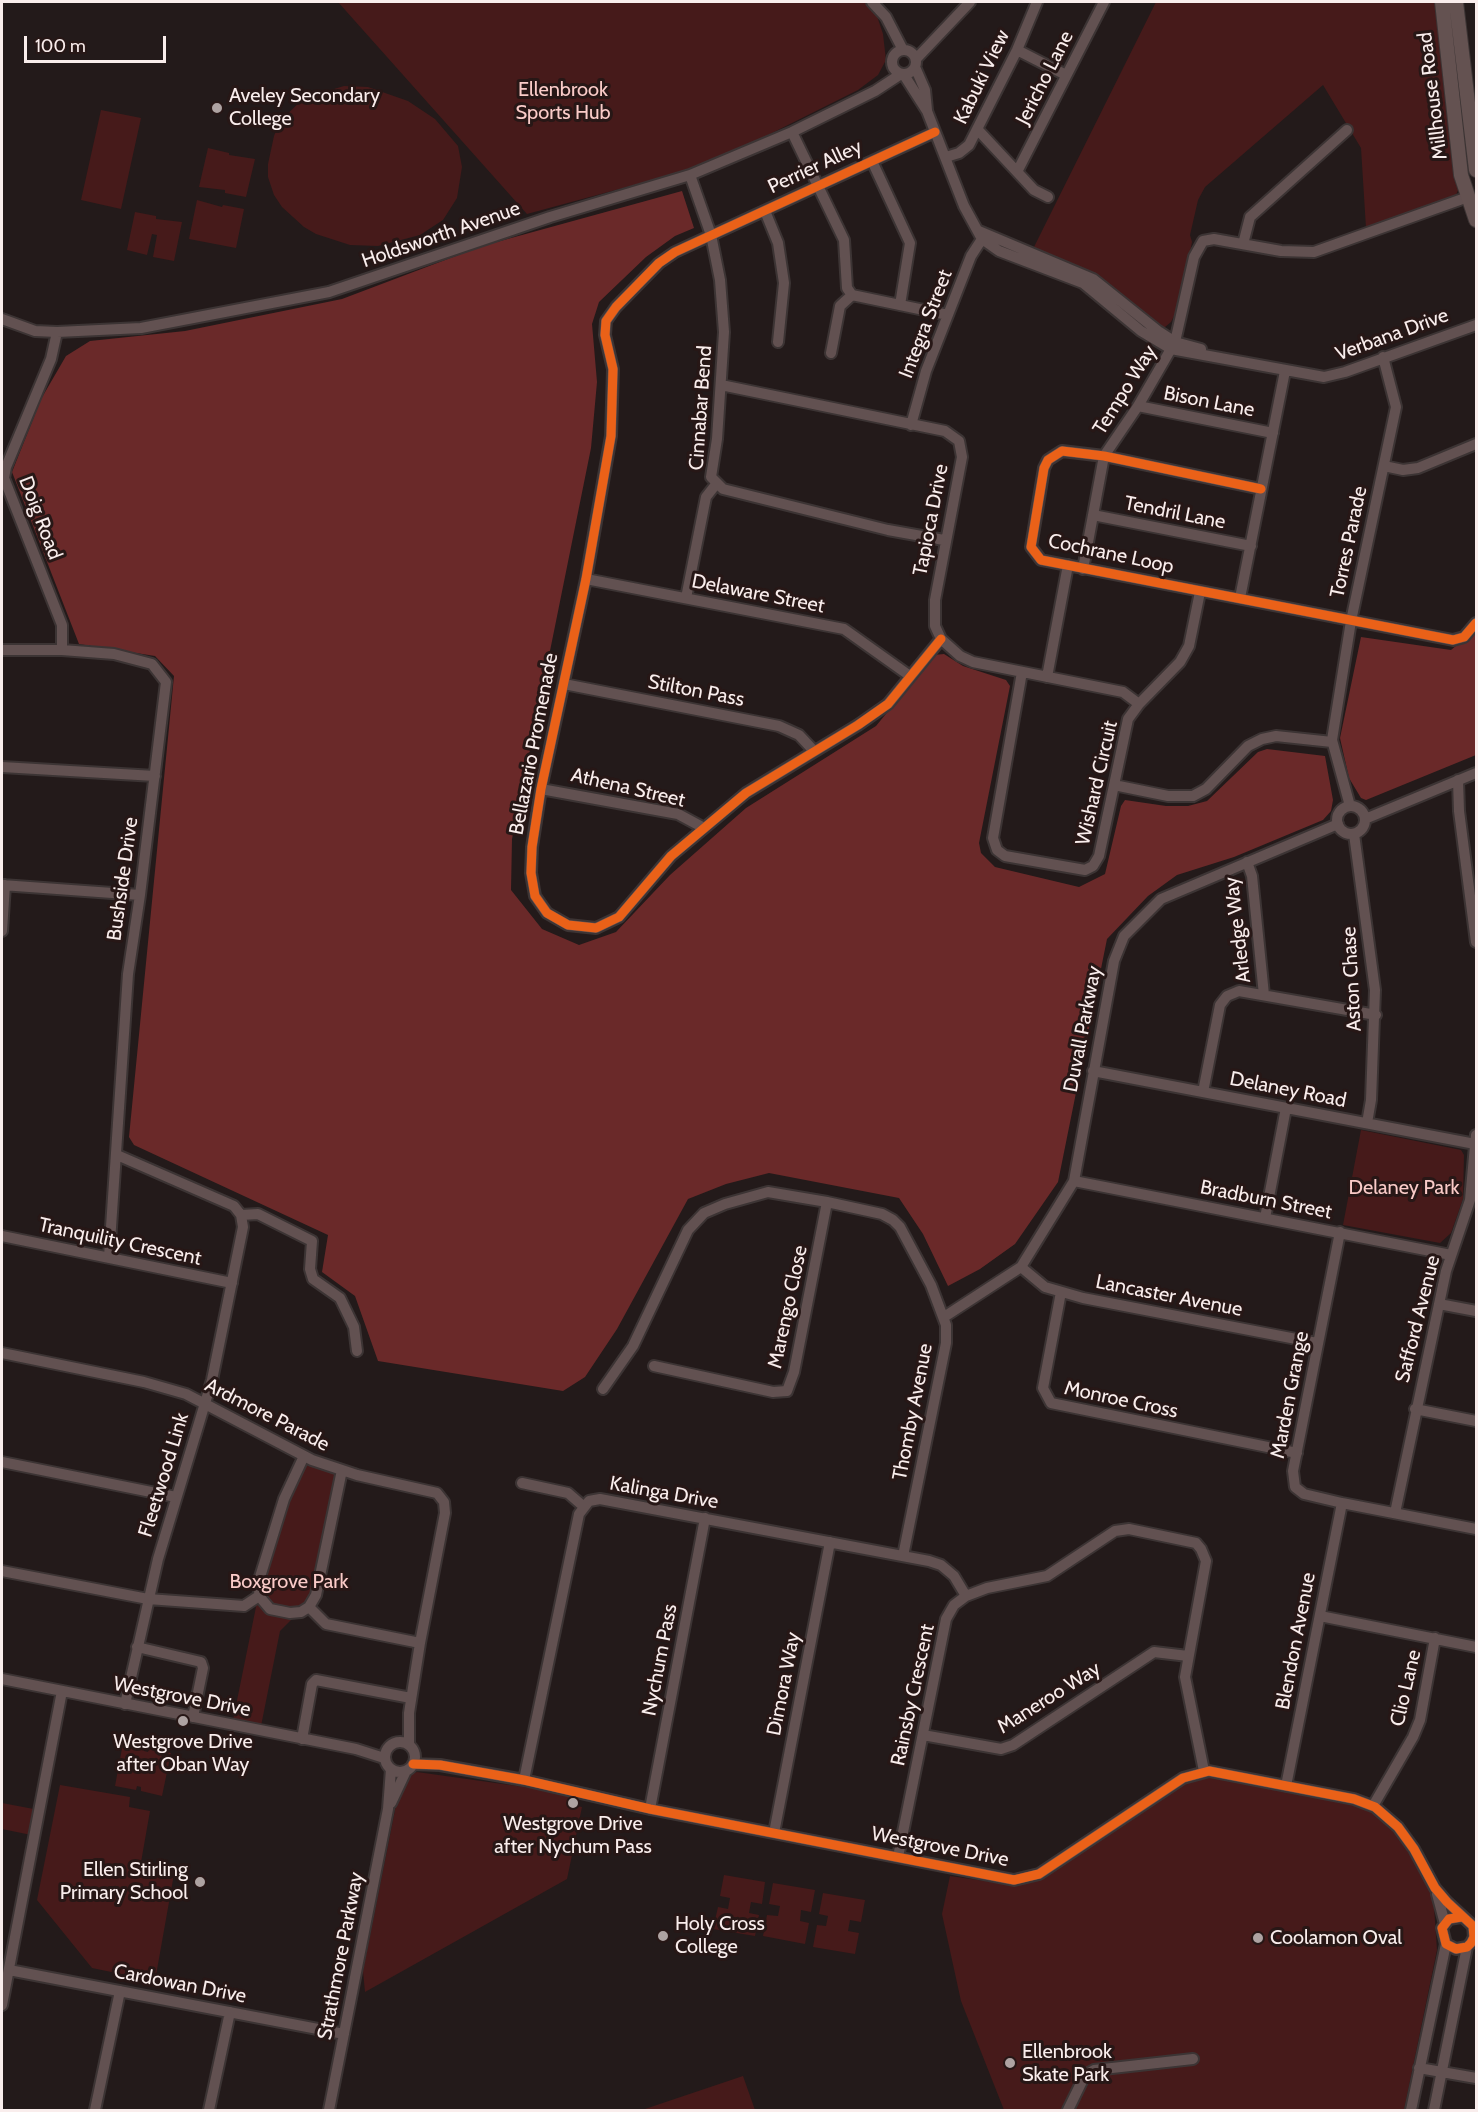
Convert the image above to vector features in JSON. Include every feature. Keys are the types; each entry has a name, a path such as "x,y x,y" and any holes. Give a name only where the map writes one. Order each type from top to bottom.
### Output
{"main road":[{"name":"Millhouse Road","path":"1442,2 1461,175 1476,220"},
{"name":"Millhouse Road","path":"1456,2 1472,98 1476,170"}],"street":[{"name":"Verbana Drive","path":"872,2 886,17 905,58 925,90 927,111"},
{"name":"Holdsworth Avenue","path":"875,91 905,58 933,40 970,2"},
{"name":"Kabuki View","path":"946,157 959,153 969,145 978,130 1017,50 1037,2"},
{"name":"Jericho Lane","path":"1018,170 1104,2"},
{"path":"1017,50 1066,75"},
{"name":"Holdsworth Avenue","path":"2,319 35,331 57,333 141,328 329,292 550,217 690,175 792,132 875,91 902,75 905,58"},
{"path":"902,75 905,58"},
{"name":"Verbana Drive","path":"902,75 927,111 964,206 981,235 999,251 1083,283 1141,331 1173,346 1285,371 1313,376 1334,375 1475,323"},
{"path":"978,130 1018,170 1034,190 1048,196"},
{"path":"1347,130 1250,217 1242,244 1281,251 1314,252 1468,197"},
{"path":"792,132 844,240 847,288 852,295 948,315"},
{"name":"Perrier Alley","path":"711,236 935,132"},
{"path":"872,161 910,243 900,305"},
{"name":"Cinnabar Bend","path":"690,175 711,236 720,280 724,332 711,477 723,489 888,530 944,540"},
{"path":"765,211 778,243 784,283 778,342"},
{"name":"Integra Street","path":"910,425 926,371 981,235"},
{"name":"Bellazario Promenade","path":"711,236 659,263 616,307 606,321 605,335 613,369 610,436 586,579 541,789 532,847 531,873 535,896 547,913 568,924 596,928 619,917 671,856 746,793 858,725 888,704 941,639"},
{"name":"Tempo Way","path":"1104,456 1138,406 1173,346 1194,257 1203,242 1214,239 1242,244"},
{"path":"831,352 840,306 852,295"},
{"name":"Doig Road","path":"57,333 51,359 6,467 4,478 62,625 62,650"},
{"name":"Torres Parade","path":"1350,806 1332,742 1334,717 1351,621 1396,407 1383,357"},
{"path":"1240,598 1285,371"},
{"name":"Tapioca Drive","path":"721,385 945,431 959,441 962,457 944,540 935,600 935,626 941,639"},
{"name":"Bison Lane","path":"1138,406 1273,433"},
{"path":"1384,466 1403,471 1418,468 1476,444"},
{"name":"Cochrane Loop","path":"1261,489 1104,456 1062,451 1048,460 1044,468 1031,547 1041,560 1068,566 1454,640 1464,636 1476,623"},
{"path":"1083,569 1104,456"},
{"path":"686,598 706,497 717,483"},
{"name":"Tendril Lane","path":"1093,515 1251,546"},
{"path":"1047,677 1068,566"},
{"name":"Delaware Street","path":"586,579 844,629 910,676"},
{"name":"Wishard Circuit","path":"1022,672 993,830 997,850 1005,856 1075,870 1093,866 1099,856 1122,736 1128,719 1139,704 1180,662 1189,646 1200,592"},
{"path":"941,639 960,656 973,662 1123,692 1139,704"},
{"name":"Bushside Drive","path":"2,650 62,650 130,657 159,669 166,682 167,690 128,974 109,1257"},
{"name":"Stilton Pass","path":"564,684 779,726 799,735 814,751"},
{"path":"1114,785 1168,796 1193,796 1206,789 1248,746 1262,738 1276,736 1332,742"},
{"path":"2,767 155,776"},
{"path":"1365,819 1476,773"},
{"path":"1458,780 1459,811 1476,942"},
{"name":"Athena Street","path":"541,789 678,814 704,828"},
{"path":"1350,806 1359,808 1365,819 1363,827 1354,834 1344,832 1338,824 1339,813 1350,806"},
{"name":"Duvall Parkway","path":"944,1317 1021,1267 1074,1180 1114,961 1124,936 1161,899 1338,824"},
{"name":"Aston Chase","path":"1354,834 1369,929 1376,1015 1367,1123"},
{"name":"Arledge Way","path":"1247,862 1252,876 1264,995"},
{"path":"2,932 3,885 140,895"},
{"path":"1203,1092 1220,1005 1227,996 1239,991 1376,1015"},
{"name":"Delaney Road","path":"1093,1071 1367,1123 1476,1139"},
{"path":"1265,1218 1286,1108"},
{"name":"Safford Avenue","path":"1395,1513 1415,1409 1451,1255 1473,1201 1476,1139"},
{"path":"117,1155 234,1206 241,1215 258,1214 312,1241 310,1269 313,1279 340,1298 354,1327 357,1351"},
{"name":"Bradburn Street","path":"1074,1180 1451,1255"},
{"name":"Thomby Avenue","path":"603,1389 633,1346 688,1230 704,1213 725,1204 768,1192 882,1214 893,1220 900,1227 931,1285 944,1317 946,1343 903,1556"},
{"name":"Marengo Close","path":"654,1366 773,1392 787,1392 794,1372 827,1202"},
{"name":"Fleetwood Link","path":"125,1704 148,1599 176,1497 213,1380 243,1227 241,1215"},
{"name":"Marden Grange","path":"1340,1232 1293,1471 1295,1487 1304,1494 1342,1503 1476,1529"},
{"name":"Tranquility Crescent","path":"2,1236 232,1283"},
{"name":"Lancaster Avenue","path":"1021,1267 1045,1287 1061,1292 1317,1343"},
{"name":"Monroe Cross","path":"1061,1292 1043,1388 1051,1403 1297,1453"},
{"path":"1440,1304 1476,1311"},
{"name":"Ardmore Parade","path":"2,1353 144,1382 205,1402 304,1456 342,1470 437,1493 444,1502 445,1514 420,1643 404,1743"},
{"path":"1415,1409 1476,1420"},
{"path":"304,1456 281,1509 260,1577 259,1596 270,1609 290,1613 301,1612 309,1607 316,1594 342,1470"},
{"path":"2,1462 176,1497"},
{"path":"522,1483 568,1493 583,1506"},
{"name":"Kalinga Drive","path":"524,1780 579,1514 589,1501 600,1499 705,1518 941,1565 954,1576 966,1596"},
{"name":"Blendon Avenue","path":"1286,1786 1342,1503"},
{"name":"Nychum Pass","path":"650,1809 705,1518"},
{"path":"966,1596 987,1588 1047,1576 1115,1531 1129,1529 1196,1543 1202,1549 1206,1561 1185,1677 1204,1771 1354,1799 1373,1806 1403,1834 1435,1888 1445,1924"},
{"name":"Dimora Way","path":"774,1833 830,1542"},
{"path":"2,1571 148,1599 244,1606 259,1596"},
{"name":"Rainsby Crescent","path":"898,1857 946,1619 954,1605 966,1596"},
{"path":"309,1607 326,1624 420,1643"},
{"path":"1320,1616 1476,1647"},
{"name":"Clio Lane","path":"1373,1806 1413,1737 1420,1720 1435,1638"},
{"path":"137,1647 201,1662 203,1668 193,1717"},
{"name":"Maneroo Way","path":"923,1735 1001,1749 1013,1745 1154,1652 1188,1656"},
{"name":"Westgrove Drive","path":"2,1679 356,1749 384,1758"},
{"path":"302,1738 312,1683 316,1680 411,1698"},
{"path":"2,2005 62,1691"},
{"path":"404,1743 411,1763"},
{"name":"Westgrove Drive","path":"356,1749 388,1747 404,1743"},
{"path":"388,1747 384,1758 391,1768"},
{"name":"Westgrove Drive","path":"391,1768 398,1772 411,1763 440,1765 524,1780 650,1809 1014,1880 1029,1878 1183,1778 1204,1771"},
{"name":"Strathmore Parkway","path":"388,1809 411,1763"},
{"name":"Strathmore Parkway","path":"329,2110 388,1809 391,1768"},
{"path":"1434,2110 1467,1947 1475,1937 1469,1920 1435,1888"},
{"path":"1411,2110 1446,1944 1442,1934 1445,1924 1449,1919 1469,1920"},
{"path":"1446,1944 1456,1949 1467,1947"},
{"name":"Cardowan Drive","path":"9,1970 344,2034"},
{"path":"95,2110 120,1991"},
{"path":"209,2110 230,2012"},
{"path":"1068,2110 1085,2075 1094,2070 1193,2059"},
{"path":"1419,2068 1476,2078"}],"green space":[{"name":"Ellenbrook Sports Hub","path":"338,2 864,2 876,13 883,34 886,60 878,75 858,90 708,165 527,214"},
{"path":"1156,2 1438,2 1459,188 1456,195 1366,228 1361,148 1323,85 1205,187 1198,200 1190,235 1192,242 1179,306 1171,322 1165,327 1158,328 1096,277 1034,247"},
{"path":"344,86 368,87 408,101 435,119 458,146 462,167 457,198 443,220 420,235 378,246 350,245 316,234 304,227 282,207 274,195 268,177 268,164 280,121 304,98"},
{"path":"101,110 141,118 121,209 81,200"},
{"path":"208,148 229,153 229,155 255,159 246,197 225,193 225,190 199,187"},
{"path":"197,200 222,207 223,205 244,209 236,248 189,239"},
{"path":"135,212 156,216 156,219 182,222 174,261 153,257 157,235 152,234 147,255 127,250"},
{"name":"Delaney Park","path":"1361,1130 1461,1150 1464,1155 1463,1199 1451,1233 1440,1243 1343,1225"},
{"name":"Boxgrove Park","path":"304,1456 342,1470 316,1595 280,1631 260,1731 232,1725 258,1597 257,1589"},
{"path":"123,1743 145,1747 144,1751 148,1752 149,1748 171,1753 162,1796 141,1791 141,1787 137,1786 136,1790 115,1786"},
{"path":"417,1772 574,1794 572,1805 582,1807 567,1879 365,1992 363,1971 398,1795 407,1776"},
{"path":"1209,1774 1348,1803 1371,1811 1399,1837 1433,1892 1437,1950 1404,2110 1004,2110 961,2001 942,1914 950,1876 1013,1885 1035,1881 1182,1783"},
{"path":"60,1785 130,1797 129,1807 150,1811 140,1868 174,1874 155,1981 92,1968 37,1900"},
{"path":"2,1803 39,1810 36,1836 2,1829"},
{"path":"724,1875 765,1882 762,1904 751,1902 749,1913 759,1915 755,1936 713,1929 718,1907 728,1909 730,1898 720,1896"},
{"path":"773,1883 815,1890 811,1912 801,1910 800,1921 809,1923 805,1944 763,1936 767,1915 778,1916 780,1906 769,1904"},
{"path":"823,1893 865,1900 861,1922 850,1920 848,1931 859,1933 855,1954 813,1947 817,1925 826,1926 828,1916 819,1914"},
{"path":"743,2076 755,2110 642,2110"}],"shaded area":[{"path":"682,191 694,228 675,236 646,257 599,302 592,324 597,382 591,448 512,839 511,890 542,929 579,945 616,932 670,875 746,808 876,726 934,655 944,654 963,666 1006,680 1010,686 979,843 981,853 995,867 1079,887 1105,874 1121,806 1125,800 1166,806 1188,806 1207,801 1258,752 1267,749 1325,756 1333,800 1331,811 1323,820 1234,857 1177,875 1148,896 1107,939 1058,1182 1015,1244 980,1269 948,1286 923,1234 899,1198 769,1173 726,1184 688,1199 617,1329 585,1377 563,1391 378,1361 355,1296 322,1272 328,1235 134,1145 129,1137 174,676 155,656 79,644 12,472 41,399 66,356 90,341 185,331 342,299 482,246"},
{"path":"1476,629 1476,755 1366,800 1361,798 1349,778 1340,738 1361,637 1451,650"}],"cycle path":[{"path":"935,132 675,252 659,263 616,307 606,321 605,335 613,369 611,436 586,579 541,789 532,847 531,873 535,896 547,913 568,925 596,928 619,917 671,856 746,793 858,725 888,704 941,639"},
{"path":"1261,489 1104,456 1062,451 1048,460 1044,468 1031,547 1041,560 1453,640 1464,637 1476,623"},
{"path":"413,1764 440,1765 524,1780 650,1809 1014,1880 1039,1874 1183,1778 1209,1771 1354,1799 1375,1807 1398,1827 1414,1849 1435,1888 1473,1926 1474,1937 1471,1943 1467,1947 1456,1949 1446,1944 1442,1928 1449,1919 1461,1917"}],"place":[{"name":"Aveley Secondary College","path":"217,108"},
{"name":"Westgrove Drive after Oban Way","path":"183,1721"},
{"name":"Westgrove Drive after Nychum Pass","path":"573,1803"},
{"name":"Ellen Stirling Primary School","path":"200,1882"},
{"name":"Holy Cross College","path":"663,1936"},
{"name":"Coolamon Oval","path":"1258,1938"},
{"name":"Ellenbrook Skate Park","path":"1010,2063"}]}
